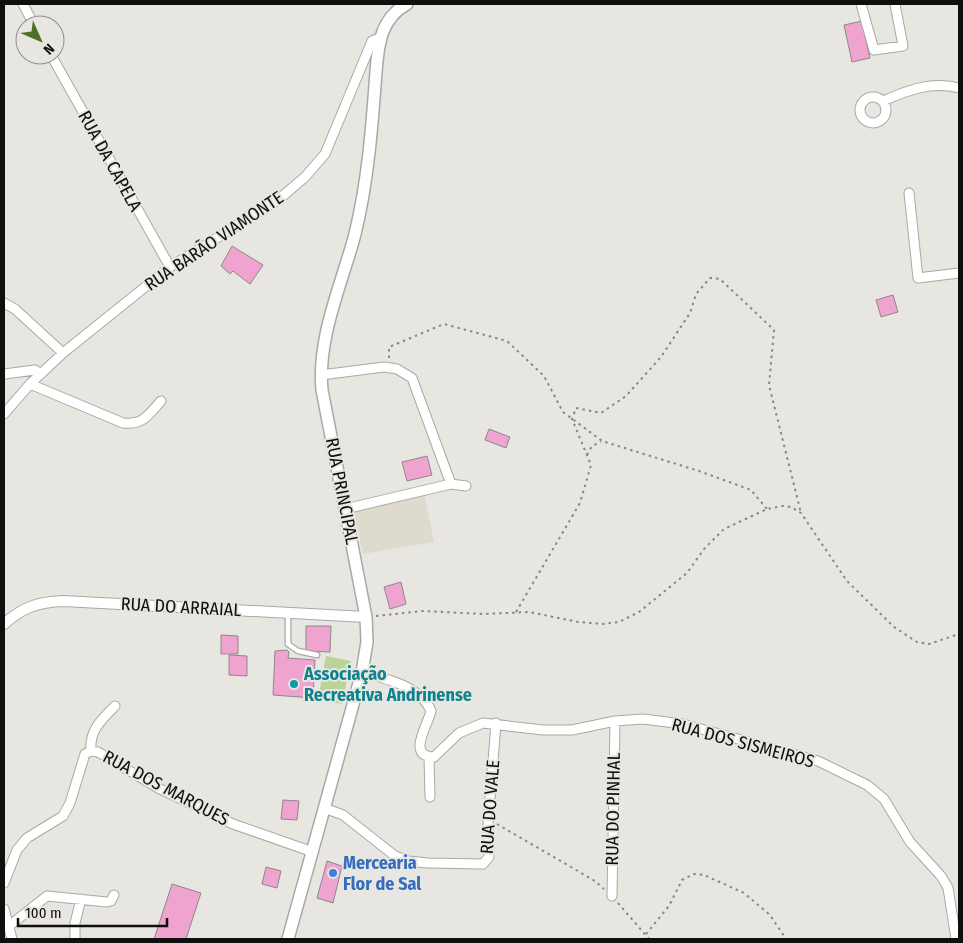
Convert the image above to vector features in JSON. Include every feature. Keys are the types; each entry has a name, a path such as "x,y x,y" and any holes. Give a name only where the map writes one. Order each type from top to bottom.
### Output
{"main road":[{"path":"380,38 393,13 408,4"},
{"name":"RUA PRINCIPAL","path":"288,939 362,672 367,642 366,616 321,375 322,352 355,233 366,177 380,38"}],"street":[{"path":"861,4 874,50 903,46 896,4"},
{"name":"RUA BARÃO VIAMONTE","path":"4,414 30,384 63,352 170,267 278,200 305,177 325,154 372,41 380,38"},
{"name":"RUA DA CAPELA","path":"57,65 170,267"},
{"path":"883,101 913,88 950,86 959,88"},
{"path":"909,194 918,278 959,273"},
{"path":"4,303 15,309 63,352"},
{"path":"321,375 388,368 397,369 412,378 451,484"},
{"path":"4,374 35,370 41,374"},
{"path":"30,384 123,423 135,424 144,420 161,401"},
{"path":"345,509 451,484 466,486"},
{"name":"RUA DO ARRAIAL","path":"4,624 25,607 38,603 64,601 366,616"},
{"path":"362,672 396,683 416,693 428,703 431,711 420,736 419,745 422,752 429,757 430,796"},
{"path":"91,751 90,740 94,731 115,706"},
{"name":"RUA DOS SISMEIROS","path":"429,757 434,757 459,733 483,723 544,730 572,730 643,719 683,724 818,761 867,785 884,799 910,842 941,876 948,888 956,939"},
{"name":"RUA DO PINHAL","path":"612,896 615,722"},
{"name":"RUA DO VALE","path":"324,808 343,814 395,856 409,861 483,864 489,857 488,819 496,723"},
{"name":"RUA DOS MARQUES","path":"4,883 10,864 22,844 63,816 70,803 85,754 91,751 98,752 158,788 233,824 312,852"},
{"path":"9,926 47,896 107,902 111,901 114,895"},
{"path":"76,939 75,923 81,900"},
{"path":"4,908 12,939"}],"lane":[{"path":"288,612 288,644 298,651 317,655"}],"path":[{"path":"516,612 580,502 591,465 572,419 576,408 601,413 626,396 661,357 690,313 696,294 710,278 720,279 774,330 769,385 801,513 846,581 894,627 917,642 929,644 959,634"},
{"path":"388,368 389,347 444,324 507,341 544,376 564,412 602,441 699,471 751,490 767,509"},
{"path":"587,455 592,446 602,441"},
{"path":"366,616 392,616 423,611 484,614 529,612 603,624 619,622 640,612 687,572 704,548 724,529 767,509 783,506 792,507 801,513"},
{"path":"488,819 595,881 612,896 649,939"},
{"path":"646,934 669,906 682,880 694,874 704,875 744,893 770,916 786,939"}],"shaded area":[{"path":"424,492 434,542 363,554 353,509"}],"green space":[{"path":"326,656 351,661 342,704 318,699"}],"building":[{"path":"862,21 870,58 852,62 844,25"},
{"path":"232,246 263,265 250,284 233,271 230,274 221,266"},
{"path":"893,295 898,312 881,317 876,300"},
{"path":"489,429 510,437 506,448 485,440"},
{"path":"427,456 432,475 407,481 402,462"},
{"path":"401,582 406,604 390,609 384,587"},
{"path":"306,626 331,626 330,652 306,651"},
{"path":"221,635 238,636 238,654 221,654"},
{"name":"Associação Recreativa Andrinense","path":"287,650 289,652 288,658 315,660 313,698 273,695 275,651"},
{"path":"229,655 247,656 247,676 229,675"},
{"path":"283,800 299,801 297,820 281,819"},
{"path":"327,861 342,866 333,903 317,898"},
{"path":"266,867 281,871 277,888 262,884"},
{"path":"172,884 201,893 186,939 154,939"}],"place":[{"name":"Associação Recreativa Andrinense","path":"294,684"},
{"name":"Mercearia Flor de Sal","path":"333,873"}]}
